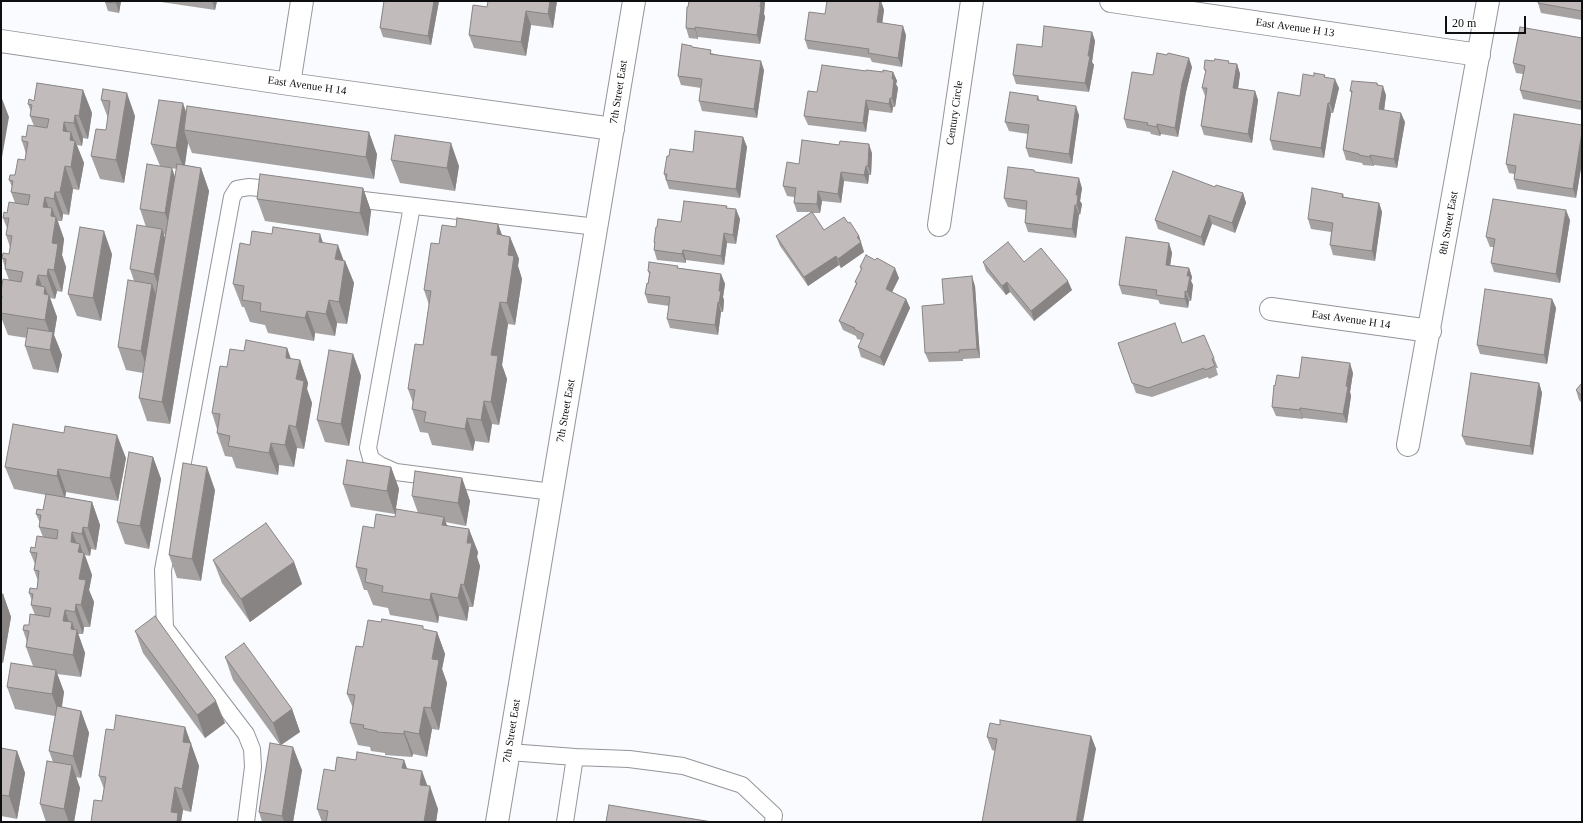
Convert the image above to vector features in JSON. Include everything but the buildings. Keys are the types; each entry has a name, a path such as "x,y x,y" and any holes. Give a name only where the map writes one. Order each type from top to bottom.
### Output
{"street":[{"path":"289,84 302,1"},
{"name":"7th Street East","path":"497,822 634,1"},
{"name":"Century Circle","path":"939,225 972,1"},
{"name":"East Avenue H 13","path":"1111,1 1162,5 1479,55"},
{"name":"8th Street East","path":"1408,445 1430,331 1488,1"},
{"name":"East Avenue H 14","path":"1,41 289,84 613,129"},
{"name":"East Avenue H 14","path":"1271,309 1430,331"}],"lane":[{"path":"246,822 252,767 252,749 246,734 165,628 163,570 232,197 237,190 249,187 296,192"},
{"path":"334,197 597,227"},
{"path":"412,206 368,448 371,459 396,472 552,492"},
{"path":"509,752 629,759 683,766 742,785 774,815 773,822"},
{"path":"565,822 575,757"}]}
